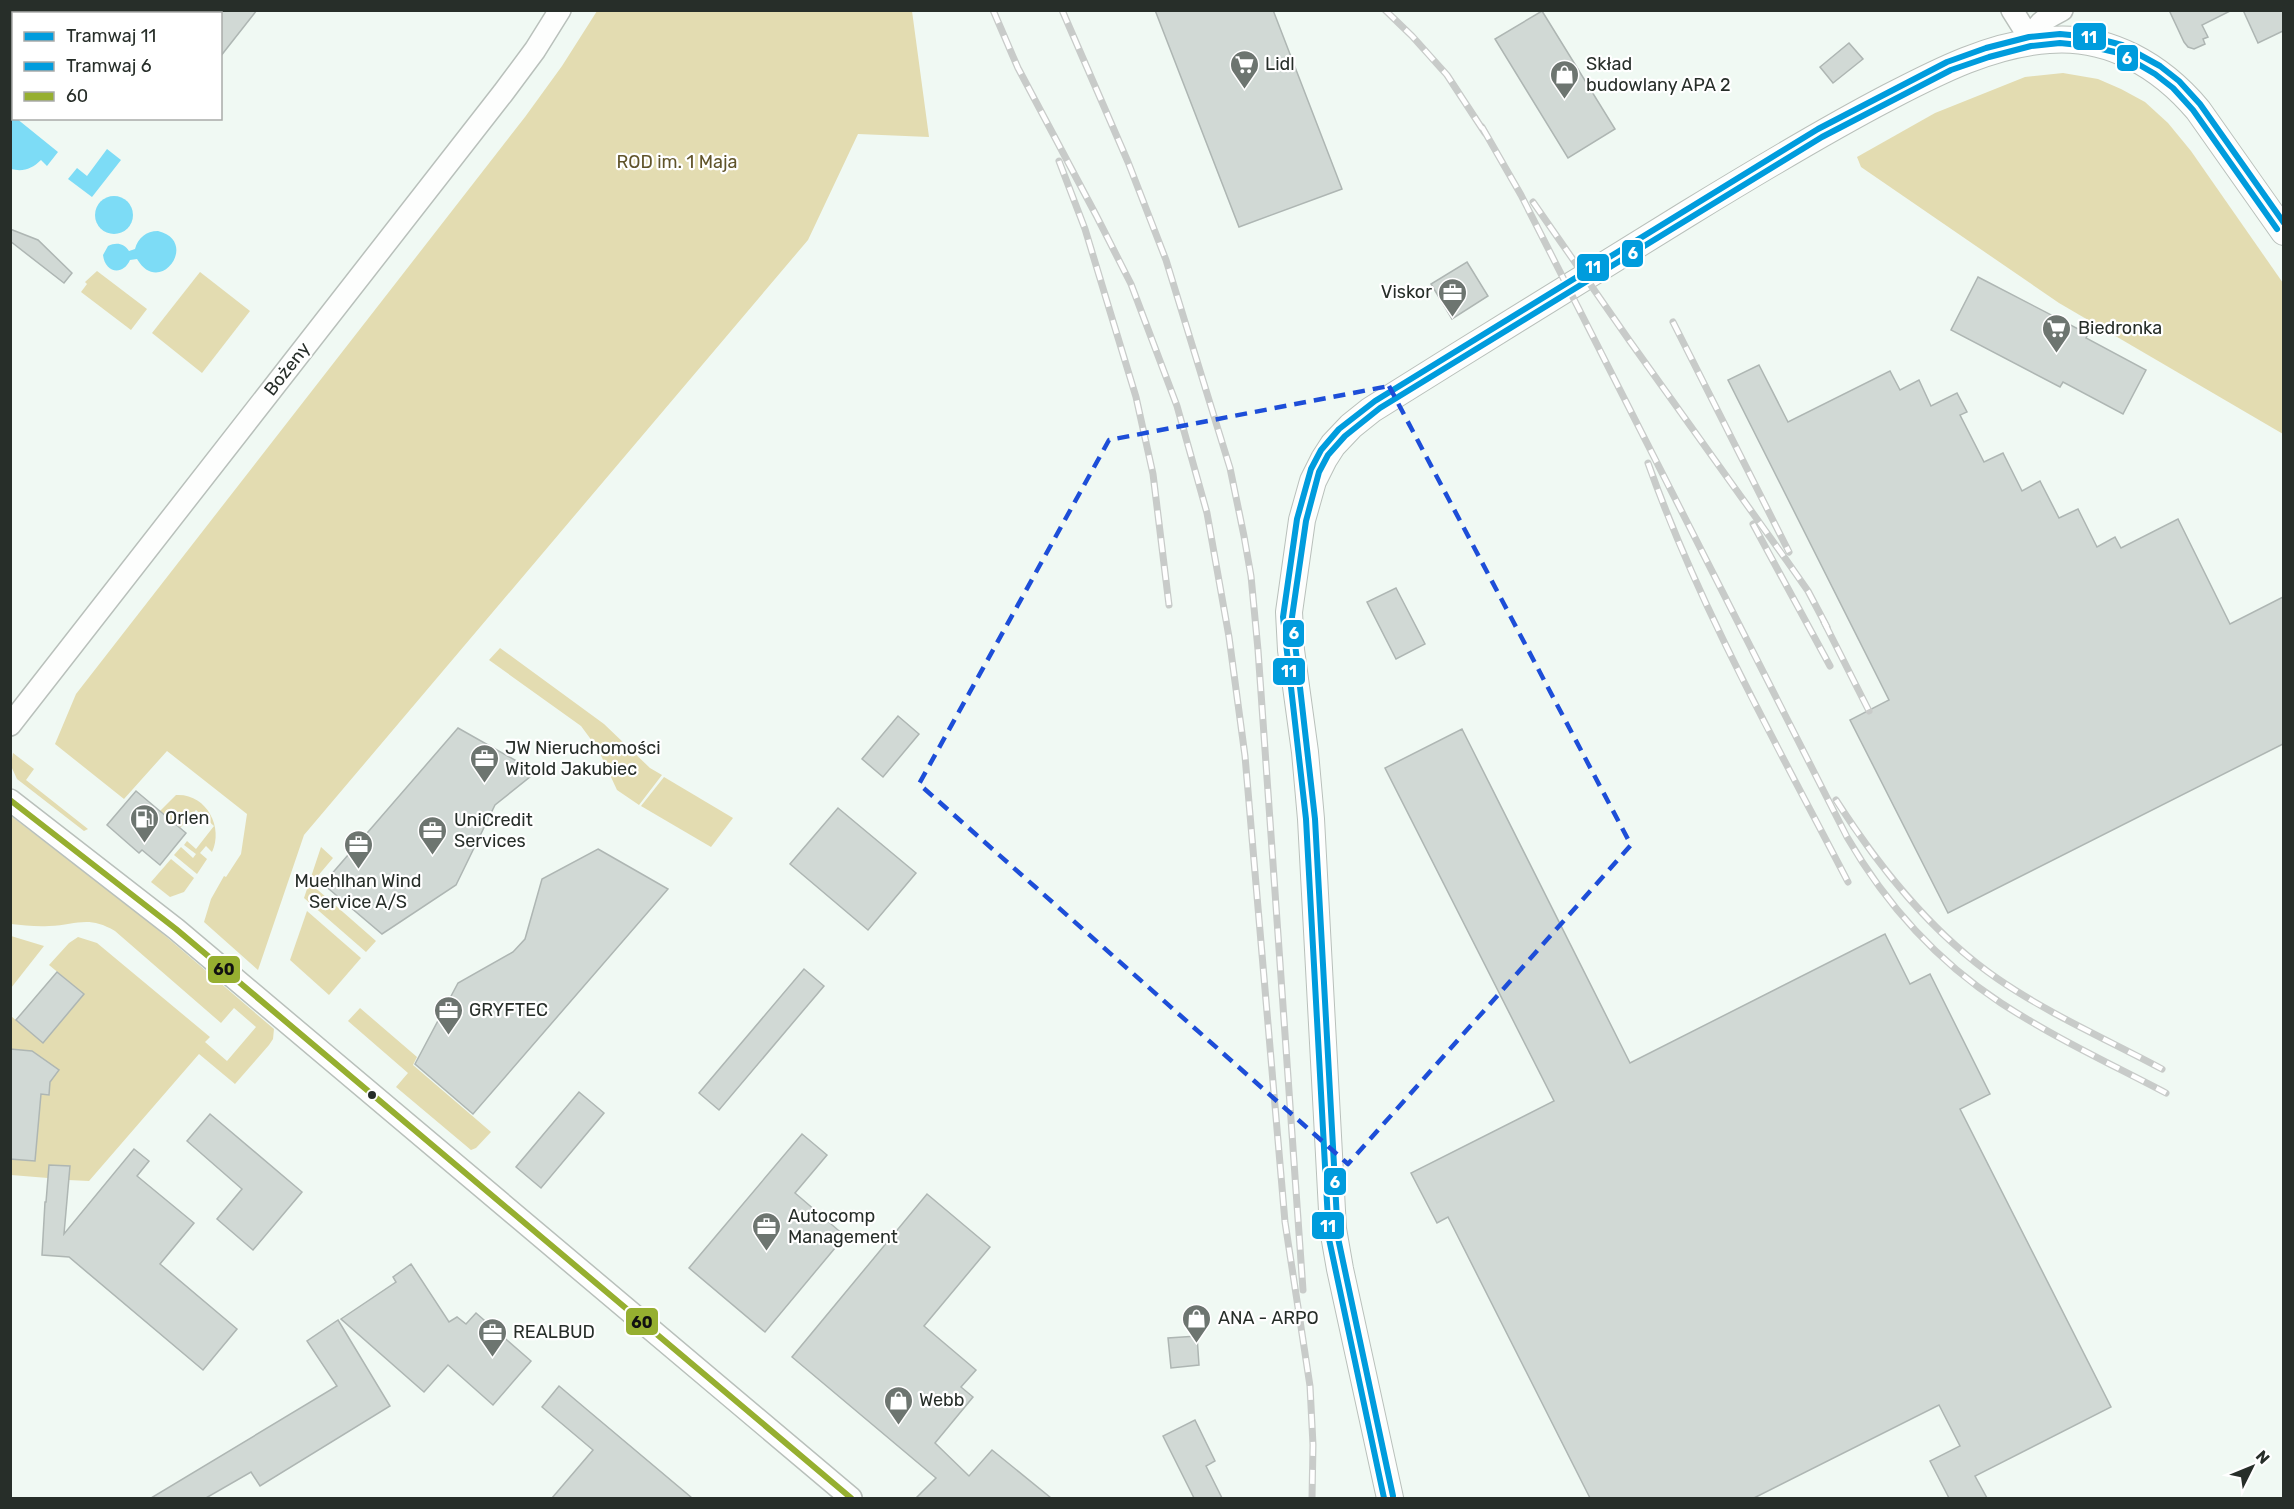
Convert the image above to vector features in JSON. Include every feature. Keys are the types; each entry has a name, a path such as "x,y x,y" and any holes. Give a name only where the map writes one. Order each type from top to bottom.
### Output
{"street":[{"name":"Bożeny","path":"10,725 503,93 535,50 560,10"},
{"path":"2012,10 2032,42"},
{"path":"2032,42 2035,28 2062,10"},
{"path":"1390,1498 1333,1229 1311,819 1290,634 1291,593 1302,520 1317,472 1338,439 1371,410 1795,148 1956,64 1988,52 2032,42 2067,39 2100,45 2140,60 2158,72 2182,92 2198,110 2283,232"},
{"path":"10,800 176,929 851,1498"}],"highlighted area":[{"path":"1389,386 1631,845 1348,1164 919,784 1109,440"}],"green space":[{"name":"ROD im. 1 Maja","path":"597,11 912,11 929,137 858,134 808,240 304,835 258,970 204,922 211,899 224,876 226,877 241,854 247,814 167,751 124,799 55,744 76,694 525,117 562,66"},
{"path":"2063,73 2098,79 2121,89 2145,102 2168,123 2191,151 2283,283 2283,434 2059,303 1861,167 1857,157 1935,113 2025,77"},
{"path":"97,271 147,309 131,330 81,292 87,284 85,282"},
{"path":"200,272 250,311 202,373 152,333"},
{"path":"500,648 604,724 650,768 662,775 639,805 617,790 598,749 581,726 489,660"},
{"path":"13,753 34,769 26,780 88,829 84,831 17,779 11,766"},
{"path":"664,777 733,818 711,847 641,806"},
{"path":"176,795 196,800 210,813 214,822 216,832 212,852 206,846 200,853 207,859 197,874 174,855 181,847 193,858 196,854 184,845 187,841 196,849 214,826 196,810 180,828 160,811"},
{"path":"11,816 142,916 274,1029 273,1039 269,1045 235,1084 199,1054 89,1181 68,1180 69,1166 49,1165 48,1178 11,1175 11,1159 35,1161 40,1102 19,1050 11,1049 11,1016 43,1043 84,994 49,965 69,943 78,937 97,943 210,1037 205,1042 227,1061 256,1027 234,1008 221,1023 115,931 106,926 90,922 44,926 11,924"},
{"path":"321,847 333,858 311,884 376,941 366,952 304,898"},
{"path":"171,859 194,878 184,892 170,897 151,882"},
{"path":"307,911 361,958 329,995 290,960"},
{"path":"10,936 44,946 11,988"},
{"path":"360,1008 417,1057 413,1065 491,1132 476,1148 471,1150 396,1087 408,1073 348,1021"}],"water":[{"path":"11,114 12,120 18,120 58,152 47,166 41,160 27,169 11,169"},
{"path":"107,149 121,160 92,197 68,179 77,168 87,176"},
{"path":"114,196 127,202 133,215 127,228 114,234 101,228 95,215 101,202"},
{"path":"158,231 170,237 176,245 176,255 165,270 156,272 146,269 137,259 130,260 119,270 107,266 103,255 108,246 120,244 129,251 135,249 143,236"}],"building":[{"path":"220,10 257,10 222,54 222,12"},
{"name":"Lidl","path":"1155,10 1273,10 1342,189 1239,227"},
{"path":"2169,10 2232,10 2202,25 2208,37 2203,39 2205,44 2194,49 2188,47 2184,42"},
{"path":"2243,10 2283,10 2283,31 2258,43"},
{"path":"1542,11 1615,129 1568,158 1495,39"},
{"path":"1849,43 1863,59 1833,83 1820,67"},
{"path":"10,229 38,240 72,273 64,283 10,241"},
{"path":"1467,262 1488,296 1452,319 1431,284"},
{"name":"Biedronka","path":"1978,277 2088,334 2086,338 2146,370 2123,414 2063,382 2060,387 1951,330"},
{"path":"1759,365 1788,422 1890,371 1900,390 1919,380 1931,406 1957,393 1967,412 1960,415 1984,462 2003,453 2022,491 2040,481 2059,518 2078,509 2097,547 2115,537 2121,548 2178,519 2230,624 2283,597 2283,744 1948,913 1850,720 1889,700 1728,380"},
{"path":"1396,588 1425,644 1396,659 1367,602"},
{"path":"898,716 919,734 883,777 862,759"},
{"path":"458,728 536,772 495,805 456,885 382,934 323,884"},
{"path":"1462,729 1630,1063 1885,934 1910,984 1930,974 1990,1094 1960,1109 2111,1407 1975,1476 1987,1498 1949,1498 1930,1461 1960,1446 1939,1405 1754,1498 1590,1498 1448,1217 1437,1223 1411,1173 1554,1101 1385,768"},
{"path":"136,791 186,833 160,865 142,850 139,853 107,825"},
{"path":"838,808 916,873 868,930 790,864"},
{"path":"598,849 668,889 473,1114 415,1064 458,983 513,952 525,939 542,879"},
{"path":"804,969 824,986 719,1110 699,1093"},
{"path":"57,972 84,994 43,1043 16,1020"},
{"path":"10,1049 32,1051 59,1070 50,1082 49,1095 41,1094 35,1161 10,1159"},
{"path":"579,1092 604,1113 541,1188 516,1167"},
{"path":"210,1114 302,1192 253,1250 217,1219 242,1189 187,1141"},
{"name":"Autocomp Management","path":"802,1134 827,1155 795,1193 845,1236 765,1332 689,1268"},
{"path":"134,1149 149,1161 137,1176 194,1223 160,1264 237,1329 203,1370 69,1257 42,1255 49,1165 70,1166 64,1234"},
{"path":"927,1194 990,1247 924,1326 976,1370 961,1387 973,1397 935,1443 969,1476 992,1450 1051,1498 916,1498 936,1478 792,1357"},
{"path":"411,1264 449,1322 457,1317 466,1324 476,1313 531,1361 493,1405 448,1365 424,1392 341,1319 396,1282 393,1277"},
{"path":"338,1320 390,1406 260,1486 251,1472 206,1498 151,1498 337,1386 307,1341"},
{"path":"1197,1336 1199,1365 1171,1368 1168,1338"},
{"path":"559,1386 692,1498 552,1498 593,1450 542,1407"},
{"path":"1195,1420 1215,1461 1206,1466 1222,1498 1194,1498 1163,1436"}],"railway":[{"path":"993,10 1018,68 1131,284 1177,406 1207,513 1229,637 1245,756 1285,1222 1310,1386 1313,1445 1312,1498"},
{"path":"1062,10 1128,162 1166,260 1230,468 1244,536 1251,576 1258,650 1303,1290"},
{"path":"1385,10 1447,75 1485,133"},
{"path":"1482,127 1521,195 1847,837 1878,885 1914,929 1955,969 1978,987 2041,1027 2166,1093"},
{"path":"1059,161 1085,229 1136,397 1153,474 1169,605"},
{"path":"1533,202 1808,591 1827,627"},
{"path":"1673,322 1789,552"},
{"path":"1648,463 1715,624 1848,882"},
{"path":"1753,524 1830,666"},
{"path":"1824,622 1869,711"},
{"path":"1836,800 1888,874 1929,920 1974,961 2017,992 2162,1069"}],"tram line":[{"name":"11","path":"1384,1498 1329,1239 1306,819 1283,617 1297,519 1311,469 1321,450 1339,429 1375,401 1818,129 1947,62 1986,48 2029,37 2060,34 2091,37 2122,45 2160,66 2179,81 2200,104 2284,223"},
{"name":"6","path":"1393,1496 1338,1238 1315,819 1292,617 1306,521 1319,472 1328,455 1345,436 1380,408 1822,137 1951,70 2031,46 2060,43 2089,46 2119,53 2155,74 2173,88 2193,110 2277,229"}],"transit line":[{"name":"60","path":"10,800 176,929 851,1498"}],"place":[{"name":"Lidl","path":"1244,90"},
{"name":"Skład budowlany APA 2","path":"1565,100"},
{"name":"Viskor","path":"1453,318"},
{"name":"Biedronka","path":"2057,354"},
{"name":"JW Nieruchomości Witold Jakubiec","path":"484,784"},
{"name":"Orlen","path":"144,844"},
{"name":"UniCredit Services","path":"433,856"},
{"name":"Muehlhan Wind Service A/S","path":"358,870"},
{"name":"GRYFTEC","path":"448,1036"},
{"name":"Autocomp Management","path":"767,1252"},
{"name":"ANA - ARPO","path":"1197,1344"},
{"name":"REALBUD","path":"492,1358"},
{"name":"Webb","path":"898,1426"}]}
